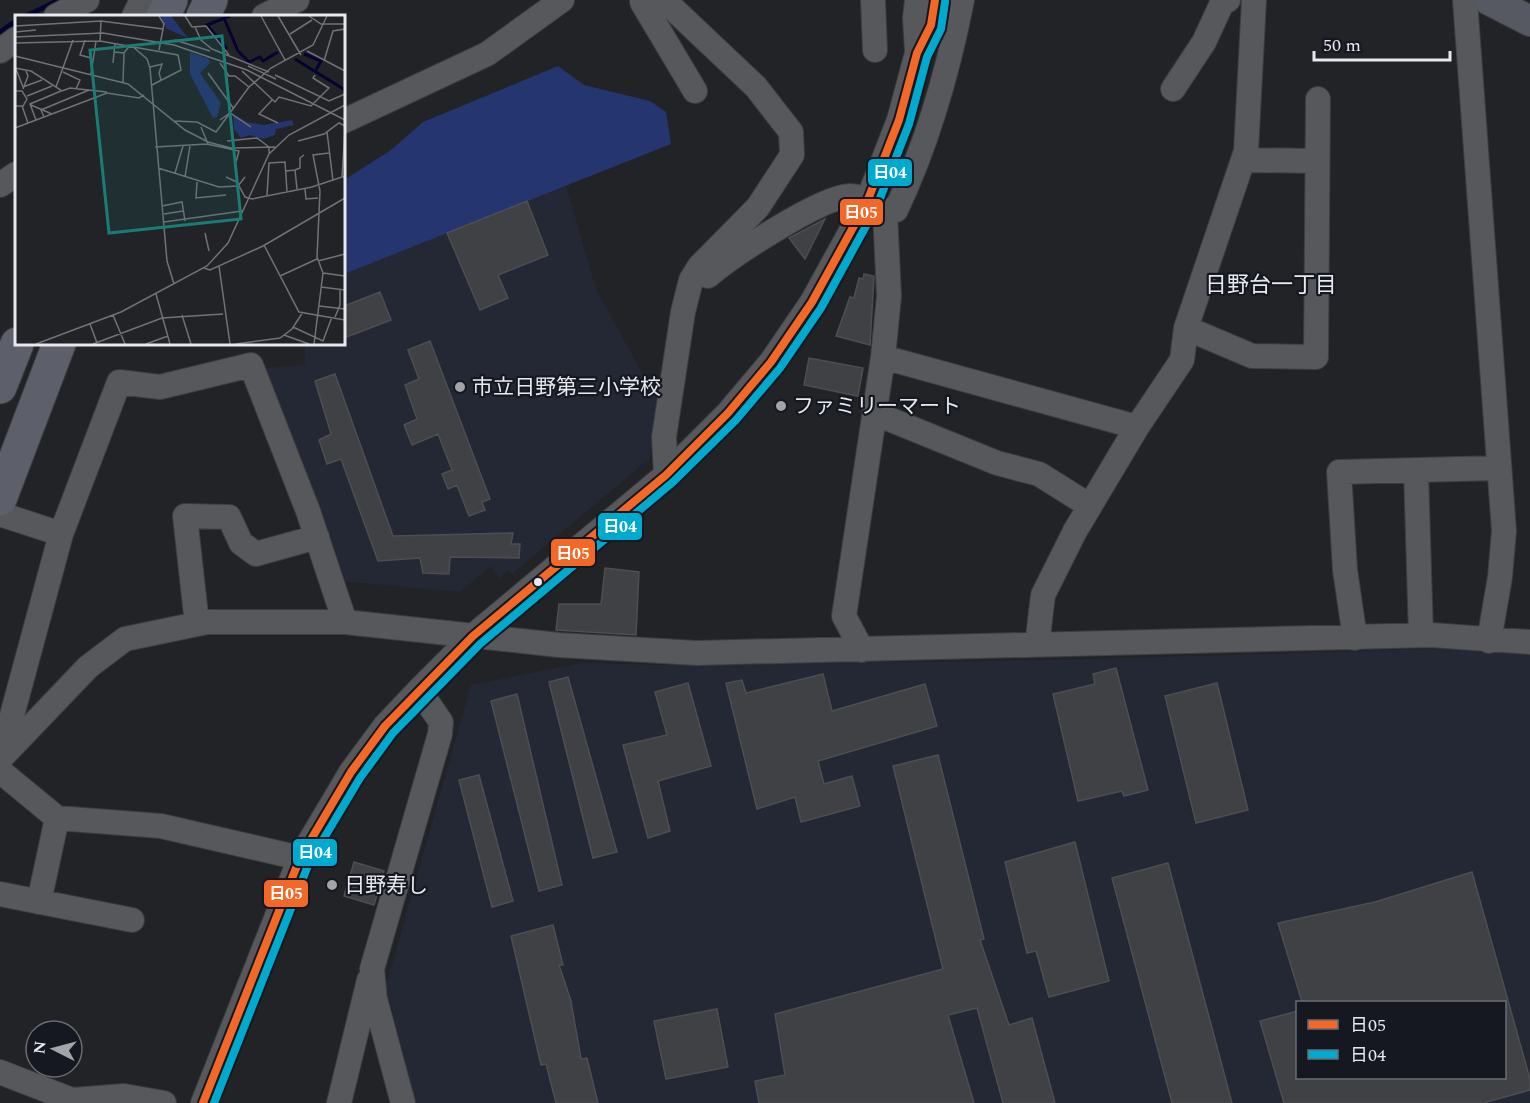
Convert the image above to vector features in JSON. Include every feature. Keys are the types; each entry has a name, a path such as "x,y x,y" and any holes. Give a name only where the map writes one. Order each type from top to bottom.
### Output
{"highway":[{"path":"164,15 171,0"},
{"path":"204,15 211,0"},
{"path":"0,387 17,345"},
{"path":"0,499 59,345"}],"main road":[{"path":"1489,0 1530,21"}],"street":[{"path":"58,15 87,0"},
{"path":"134,15 142,0"},
{"path":"266,15 297,0"},
{"path":"345,121 487,54 561,0"},
{"path":"644,0 642,2 695,91"},
{"path":"664,0 756,87 791,132 792,154 758,207 699,267 686,295 664,437 666,475"},
{"path":"873,0 874,50"},
{"path":"917,0 915,18 917,53"},
{"path":"203,1103 300,858 351,772 385,726 473,636 666,475 728,413 771,362 876,207 917,53 931,25 935,0"},
{"path":"686,295 721,264 789,222 835,199 851,195 876,207 896,210 907,187 941,85 962,0"},
{"path":"1173,89 1204,42 1222,3 1228,0"},
{"path":"1037,645 1043,595 1090,506 1137,427 1182,360 1186,328 1243,160 1255,0 1246,0"},
{"path":"1465,0 1497,468 1504,531 1500,577 1489,641"},
{"path":"0,51 15,40"},
{"path":"1186,328 1252,357 1316,357 1318,99"},
{"path":"1243,160 1317,161"},
{"path":"0,185 15,175"},
{"path":"862,650 844,616 884,357 889,296 876,207"},
{"path":"884,357 1137,427"},
{"path":"0,758 61,534 119,382 160,387 251,365 317,537 345,622"},
{"path":"874,413 997,463 1039,474 1090,506"},
{"path":"1355,638 1345,570 1339,472 1497,468"},
{"path":"1416,471 1421,635"},
{"path":"0,514 61,534"},
{"path":"197,624 185,516 229,517 241,543 256,554 317,537"},
{"path":"0,758 88,667 125,639 197,624 345,622 559,645 696,653 1421,635 1530,642"},
{"path":"339,1103 372,969 440,734 441,722 418,690"},
{"path":"0,771 57,818 161,826 300,858"},
{"path":"39,902 57,818"},
{"path":"0,894 132,920"},
{"path":"372,969 375,999 403,1103"},
{"path":"0,1072 71,1102 124,1096 164,1103"}],"shaded area":[{"path":"558,66 584,85 650,101 666,112 671,144 345,274 345,179 391,150 423,122"},
{"name":"市立日野第三小学校","path":"565,182 596,289 660,406 650,458 512,574 507,570 499,579 491,566 460,592 340,581 264,368 305,365 305,345 345,345 345,268"},
{"path":"1432,649 1530,651 1530,1103 416,1103 386,986 471,685 581,663 661,665 1052,660"}],"building":[{"path":"527,201 548,255 498,275 508,298 480,310 447,233"},
{"path":"825,219 805,259 789,238"},
{"path":"864,274 874,276 870,345 836,336 850,297 854,298 859,278 863,279"},
{"path":"380,292 391,320 345,338 345,306"},
{"path":"430,341 490,499 482,502 485,510 469,516 457,485 448,489 442,474 452,470 438,434 412,445 404,425 417,419 405,385 419,379 408,350"},
{"path":"809,358 863,368 858,396 804,385"},
{"path":"335,374 393,536 513,533 511,544 520,544 519,558 450,557 449,574 423,573 420,558 378,561 341,459 327,464 319,440 331,434 315,381"},
{"path":"605,568 639,572 636,635 556,630 559,604 601,604"},
{"path":"1116,668 1148,790 1124,796 1122,791 1078,801 1053,694 1095,684 1093,674"},
{"path":"823,674 832,711 925,684 937,726 818,761 824,784 852,776 860,806 801,822 795,797 757,809 726,683 742,680 746,693"},
{"path":"568,677 617,852 593,858 549,682"},
{"path":"688,683 711,766 658,781 670,831 648,838 623,745 667,735 655,692"},
{"path":"1217,683 1248,810 1196,823 1165,696"},
{"path":"517,694 562,885 539,891 491,701"},
{"path":"938,755 984,939 980,940 1009,1025 1032,1018 1055,1103 1003,1103 977,1008 948,1015 974,1103 759,1103 755,1081 785,1075 775,1014 943,969 893,766"},
{"path":"479,775 513,901 492,907 459,780"},
{"path":"1075,842 1109,981 1049,997 1036,951 1027,953 1005,862"},
{"path":"354,862 384,871 374,905 344,896"},
{"path":"1168,863 1232,1103 1172,1103 1112,878"},
{"path":"1472,872 1530,1079 1530,1090 1483,1103 1284,1103 1260,1021 1296,1012 1296,1079 1506,1079 1506,1001 1302,1001 1278,923 1375,902"},
{"path":"553,925 563,965 559,965 571,1001 581,1059 587,1058 598,1103 556,1103 546,1064 541,1065 511,936"},
{"path":"717,1009 728,1067 666,1079 654,1021"}],"waterway":[{"path":"28,15 59,0"},
{"path":"0,32 15,22"}],"transit line":[{"name":"日05","path":"203,1103 300,858 351,772 385,726 473,636 666,475 728,413 771,362 812,302 867,202 899,120 917,53 931,25 935,0"},
{"name":"日04","path":"214,1103 309,863 360,778 393,733 480,644 673,482 736,420 780,368 821,308 877,206 909,124 927,57 941,29 945,2"}],"place":[{"name":"市立日野第三小学校","path":"460,387"},
{"name":"ファミリーマート","path":"781,406"},
{"name":"日野寿し","path":"332,885"}],"district":[{"name":"日野台一丁目","path":"1271,284"}]}
